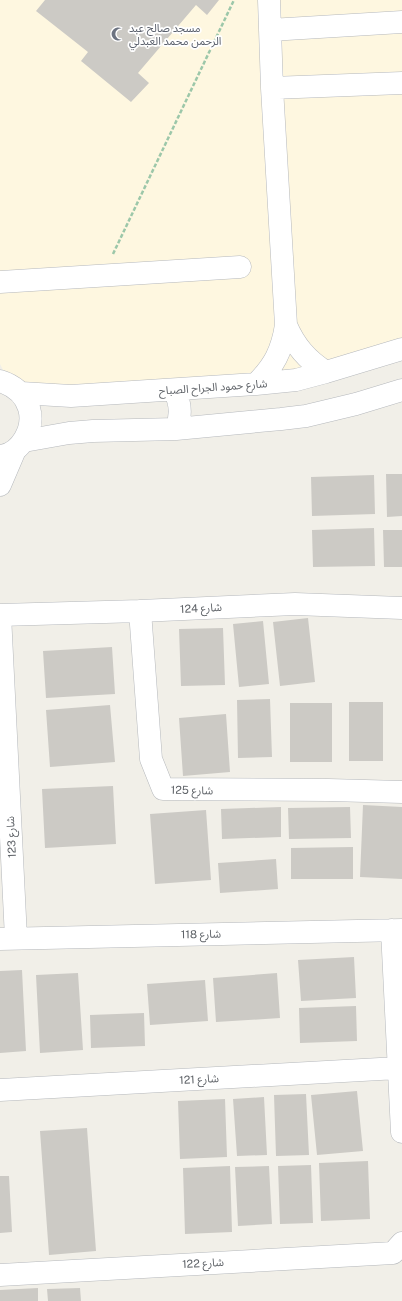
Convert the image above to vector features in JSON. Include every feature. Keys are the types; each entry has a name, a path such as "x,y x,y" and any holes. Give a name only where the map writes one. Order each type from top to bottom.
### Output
{"street":[{"path":"256,384 268,372 277,358 284,342 286,325 272,88 269,0"},
{"path":"270,30 402,22"},
{"path":"272,88 402,83"},
{"path":"0,282 240,267"},
{"path":"286,325 298,348 306,357 326,372"},
{"name":"شارع حمود الجراح الصباح","path":"10,386 71,396 256,384 296,380 402,349"},
{"path":"0,364 10,386 29,408 30,425 13,449 0,485"},
{"path":"174,390 180,404 179,421 176,429"},
{"path":"13,449 69,433 176,429 306,416 356,404 402,390"},
{"name":"شارع 124","path":"0,615 140,611 295,604 402,608"},
{"name":"شارع 125","path":"140,611 151,759 164,789 402,792"},
{"name":"شارع 123","path":"0,615 8,939"},
{"path":"397,930 398,1068 402,1132"},
{"name":"شارع 118","path":"8,939 397,930"},
{"name":"شارع 121","path":"0,1090 398,1068"},
{"name":"شارع 122","path":"0,1275 393,1253 402,1243"}],"path":[{"path":"104,276 234,0"}],"shaded area":[{"path":"0,0 402,0 402,349 215,387 10,384 0,364"}],"building":[{"name":"مسجد صالح عبد الرحمن محمد العبدلي","path":"45,0 219,0 207,15 196,5 138,73 149,83 131,102 81,61 88,52 36,11"},
{"path":"386,474 402,474 402,516 387,517"},
{"path":"374,475 375,514 312,516 311,477"},
{"path":"374,528 375,566 313,567 312,530"},
{"path":"383,530 402,530 402,567 384,567"},
{"path":"308,618 315,682 280,686 273,622"},
{"path":"263,621 269,684 239,687 233,624"},
{"path":"223,628 225,685 181,686 179,629"},
{"path":"112,647 115,694 46,698 43,651"},
{"path":"270,699 272,757 238,758 237,700"},
{"path":"349,702 383,702 383,761 349,761"},
{"path":"290,703 332,703 332,762 290,762"},
{"path":"110,705 115,762 50,767 46,710"},
{"path":"226,714 230,772 183,776 179,718"},
{"path":"113,786 116,844 45,848 42,789"},
{"path":"363,805 402,807 402,879 360,877"},
{"path":"281,807 281,837 222,839 221,809"},
{"path":"350,807 351,838 289,839 288,808"},
{"path":"206,810 211,880 155,884 150,814"},
{"path":"353,847 353,879 291,879 291,848"},
{"path":"276,859 278,889 220,893 218,863"},
{"path":"354,957 356,998 301,1001 298,960"},
{"path":"22,970 26,1051 0,1053 0,971"},
{"path":"78,973 83,1050 40,1053 36,975"},
{"path":"277,973 280,1018 216,1022 213,978"},
{"path":"205,980 208,1021 150,1025 147,984"},
{"path":"356,1006 357,1041 300,1043 299,1008"},
{"path":"144,1013 145,1046 91,1048 90,1015"},
{"path":"357,1091 363,1151 317,1155 311,1095"},
{"path":"306,1094 309,1155 276,1156 274,1095"},
{"path":"264,1097 267,1155 237,1156 233,1099"},
{"path":"225,1099 227,1157 180,1159 178,1101"},
{"path":"87,1128 96,1251 49,1255 40,1131"},
{"path":"368,1161 370,1219 321,1221 319,1163"},
{"path":"311,1165 313,1223 280,1224 278,1166"},
{"path":"230,1166 232,1232 185,1234 183,1168"},
{"path":"269,1166 272,1224 238,1226 235,1167"},
{"path":"0,1176 9,1176 12,1232 0,1233"},
{"path":"38,1288 38,1301 0,1301 0,1290"},
{"path":"80,1288 81,1301 48,1301 47,1289"}],"place":[{"name":"مسجد صالح عبد الرحمن محمد العبدلي","path":"118,34"}]}
